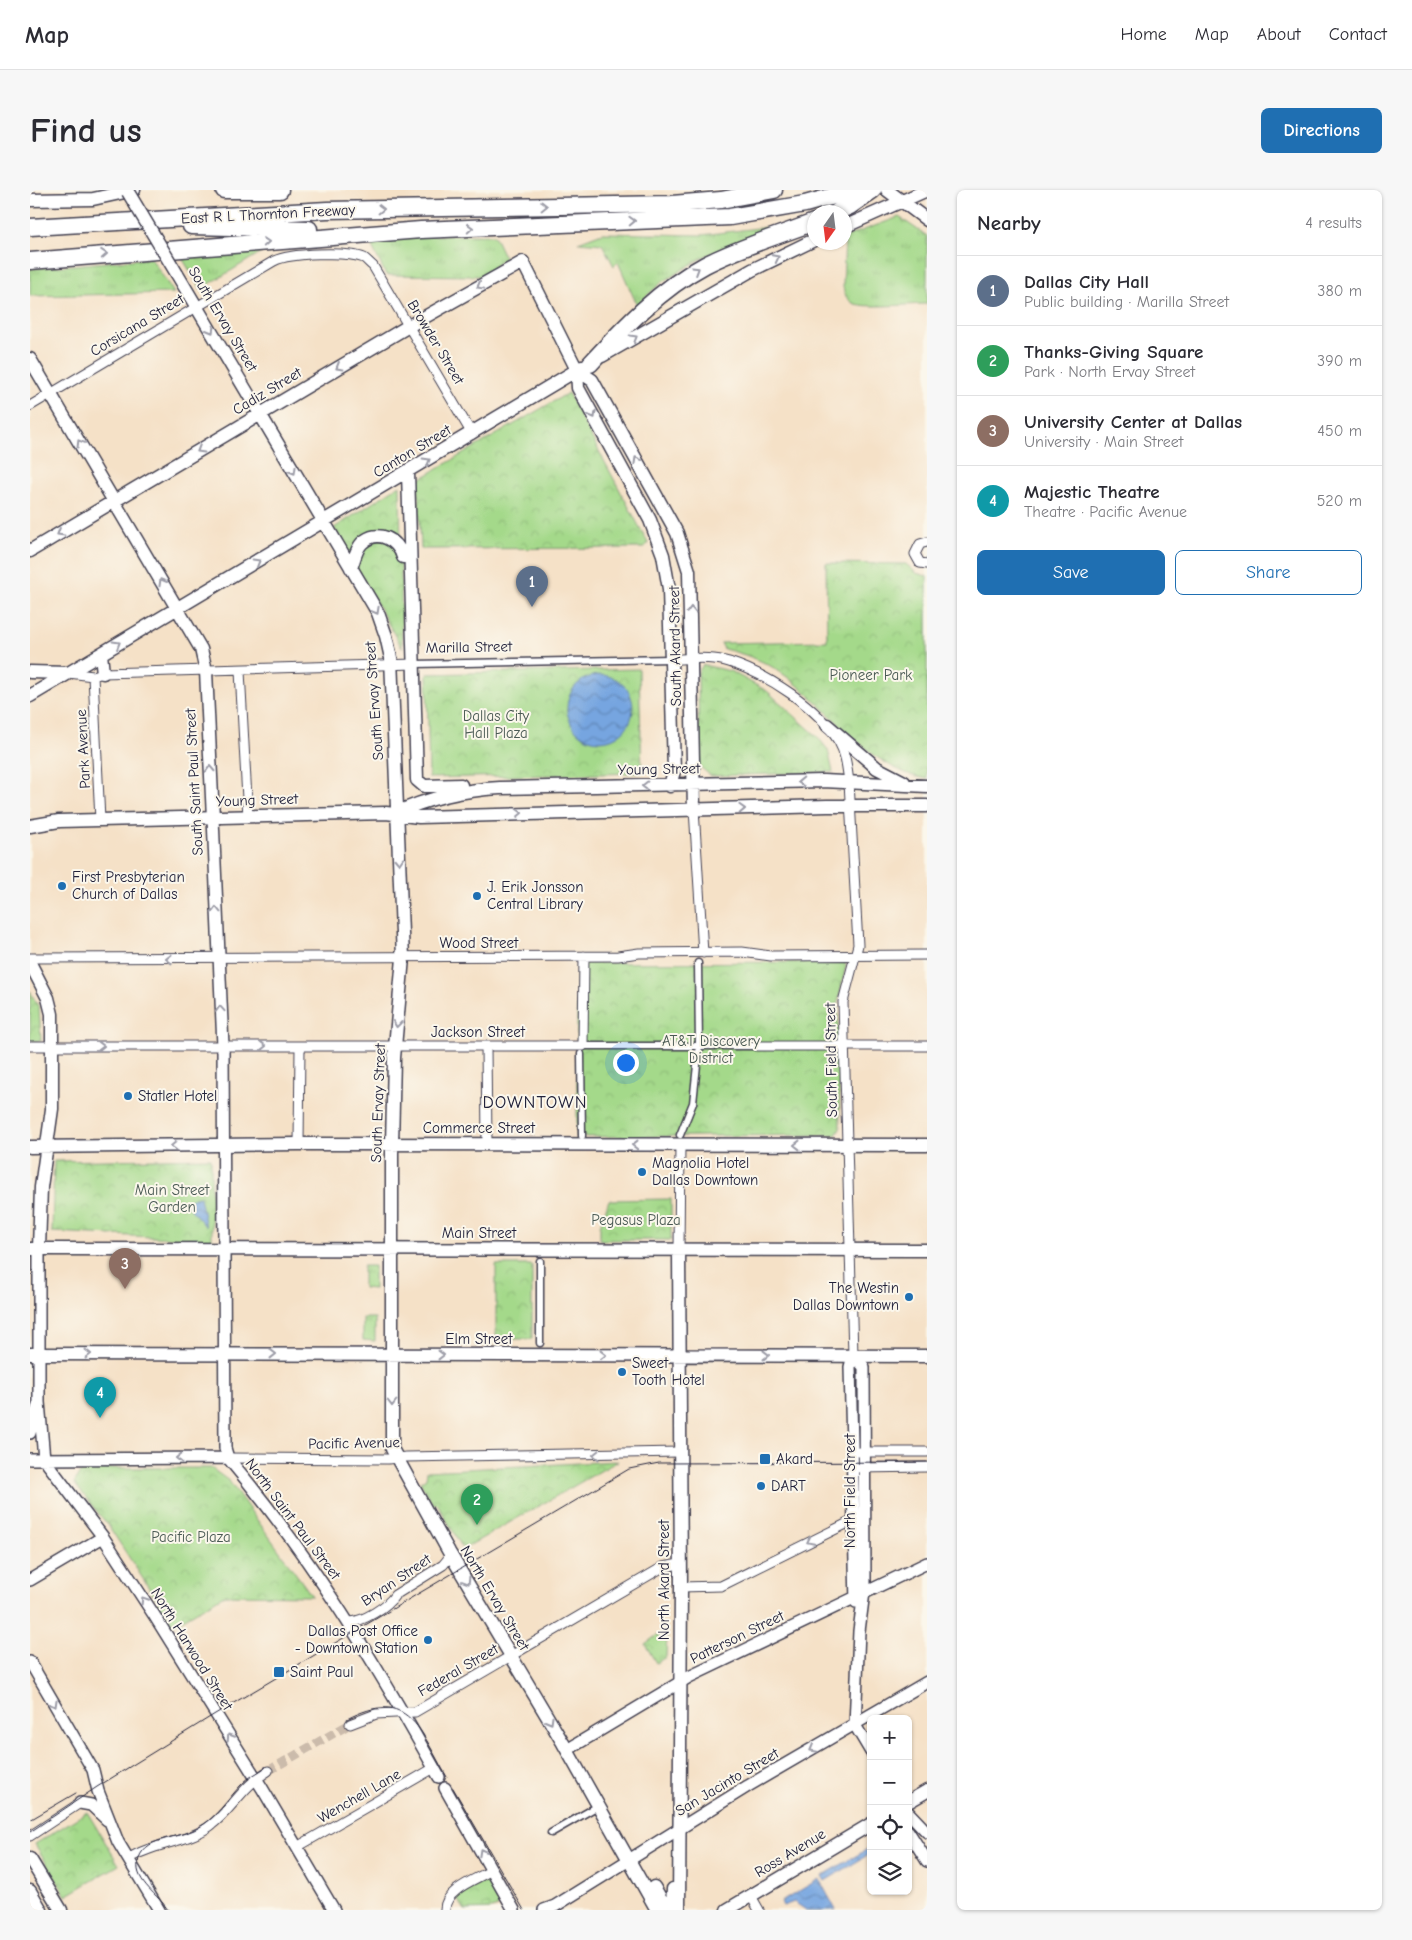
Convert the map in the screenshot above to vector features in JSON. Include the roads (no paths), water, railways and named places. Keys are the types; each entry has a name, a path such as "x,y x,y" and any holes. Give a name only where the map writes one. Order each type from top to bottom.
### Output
{"highway":[{"name":"East R L Thornton Freeway","path":"224,190 280,190"},
{"name":"East R L Thornton Freeway","path":"30,227 229,214 327,210 672,204 721,200 774,190"},
{"path":"30,257 55,257 421,230 730,217 805,204 856,190"},
{"path":"851,205 873,190"},
{"path":"583,367 673,285 704,265 738,250 807,225"},
{"path":"53,227 421,230"},
{"path":"30,261 55,257"}],"main road":[{"path":"30,200 93,199 129,191"},
{"name":"South Ervay Street","path":"129,191 383,624 391,665 403,958 395,1047 392,1144 392,1249"},
{"path":"852,222 896,194 924,192"},
{"path":"896,194 927,220"},
{"name":"Canton Street","path":"35,692 323,523 583,367 752,270 807,243"},
{"name":"South Akard Street","path":"522,262 592,380 677,533 689,570 694,809"},
{"name":"Cadiz Street","path":"30,552 407,326 522,262"},
{"name":"South Saint Paul Street","path":"30,359 201,649 206,671 213,818"},
{"name":"South Akard Street","path":"583,367 578,388 650,520 663,555 669,588 674,771 670,786"},
{"path":"408,472 418,782 424,786 462,785 500,788"},
{"path":"351,568 359,547 368,538 381,536 388,538 400,549 403,557 410,519"},
{"path":"98,675 101,654"},
{"name":"Marilla Street","path":"30,672 69,673"},
{"path":"827,725 877,768 908,784"},
{"name":"Young Street","path":"396,813 416,804 452,793 500,788 849,782 927,786"},
{"name":"Young Street","path":"30,826 59,821 396,813 419,817 694,809 927,806"},
{"path":"30,962 50,1003 52,1046 52,1108 40,1194 35,1249"},
{"name":"Commerce Street","path":"30,1147 487,1144 680,1140 927,1145"},
{"name":"Main Street","path":"35,1249 927,1250"},
{"name":"North Ervay Street","path":"392,1249 392,1448 396,1458 449,1552 567,1750 657,1910"},
{"name":"North Akard Street","path":"679,1250 681,1587 678,1829 679,1910"},
{"name":"Elm Street","path":"35,1354 927,1356"},
{"path":"912,1800 927,1791"},
{"name":"Ross Avenue","path":"727,1910 867,1826"},
{"path":"30,1859 61,1910"},
{"path":"631,1863 643,1870 660,1898 668,1906 672,1903 673,1879 678,1871"},
{"path":"30,1892 41,1910"}],"street":[{"name":"Corsicana Street","path":"30,406 196,305 286,256 347,255 364,258 373,266"},
{"name":"Browder Street","path":"373,266 472,434"},
{"path":"927,542 920,544 915,554 918,560 927,564"},
{"name":"Marilla Street","path":"69,673 98,675 415,664 671,659 728,661 752,671 794,696 827,725 845,756 849,782"},
{"path":"240,670 248,817"},
{"path":"30,672 35,692"},
{"name":"Park Avenue","path":"98,675 100,820"},
{"name":"South Field Street","path":"849,782 858,945 843,1002 849,1250"},
{"name":"South Akard Street","path":"694,809 702,953"},
{"name":"South Saint Paul Street","path":"213,818 222,1046 223,1250"},
{"name":"Wood Street","path":"30,958 403,958 742,952 770,956 927,955"},
{"path":"582,1136 584,956"},
{"path":"679,1250 680,1140 693,1103 699,1046 698,964"},
{"name":"Jackson Street","path":"30,1046 486,1046 582,1050 699,1046 927,1046"},
{"path":"486,1046 487,1144"},
{"path":"299,1144 300,1047"},
{"path":"35,1249 35,1354 44,1459"},
{"name":"North Saint Paul Street","path":"223,1250 225,1448 228,1458 277,1519 349,1622 403,1712 514,1910"},
{"name":"North Field Street","path":"849,1250 853,1355 850,1367 852,1452 858,1468 860,1595 855,1725"},
{"path":"540,1261 540,1343"},
{"name":"North Field Street","path":"853,1355 864,1367 864,1452 858,1468 854,1520 860,1595"},
{"path":"30,1433 39,1402"},
{"name":"Pacific Avenue","path":"30,1459 396,1458 679,1452"},
{"path":"852,1452 927,1452"},
{"name":"North Harwood Street","path":"44,1459 103,1537 256,1778 334,1910"},
{"path":"858,1468 927,1468"},
{"path":"681,1587 720,1586 854,1520"},
{"path":"30,1580 103,1537"},
{"name":"Bryan Street","path":"349,1622 359,1620 391,1601 395,1595 443,1565 448,1559 449,1552"},
{"name":"Patterson Street","path":"567,1750 680,1682 927,1563"},
{"name":"Federal Street","path":"350,1724 376,1714 415,1712 663,1567 680,1564"},
{"path":"30,1662 93,1770 110,1824 159,1910"},
{"name":"San Jacinto Street","path":"544,1910 555,1906 631,1863 678,1829 748,1786 927,1682"},
{"path":"855,1725 867,1745"},
{"path":"128,1858 144,1850 188,1836 210,1826 244,1788 268,1771"},
{"name":"Wenchell Lane","path":"297,1847 440,1778"},
{"path":"30,1836 80,1803 94,1808 110,1824"},
{"path":"551,1833 598,1806"},
{"path":"912,1816 927,1832"},
{"path":"912,1837 927,1861"},
{"path":"445,1910 445,1905 450,1895 492,1870"},
{"path":"750,1896 759,1910"}],"water":[{"path":"600,675 613,677 623,685 631,695 633,708 631,721 623,731 613,739 600,741 587,739 577,731 569,721 567,708 569,695 577,685 587,677"},
{"path":"200,1197 206,1227 184,1201"},
{"path":"867,1849 867,1855 825,1881 822,1876"},
{"path":"819,1879 836,1910 806,1910 794,1902 783,1906 781,1902"}],"tunnel":[{"path":"268,1771 350,1724"}],"tram line":[{"path":"30,1832 97,1787 215,1714 629,1469 659,1463 927,1462"},
{"path":"347,1719 368,1710 385,1708 399,1711 410,1718 420,1730 447,1777"},
{"path":"168,1910 140,1876 138,1863 141,1854 153,1843 190,1832 204,1824 216,1814 244,1782 266,1767"},
{"path":"453,1788 524,1910"},
{"path":"30,1820 76,1793"}],"place":[{"name":"Dallas City Hall","path":"532,607"},
{"name":"First Presbyterian Church of Dallas","path":"62,886"},
{"name":"J. Erik Jonsson Central Library","path":"477,896"},
{"name":"Statler Hotel","path":"128,1096"},
{"name":"Magnolia Hotel Dallas Downtown","path":"642,1172"},
{"name":"University Center at Dallas","path":"125,1289"},
{"name":"The Westin Dallas Downtown","path":"909,1297"},
{"name":"Sweet Tooth Hotel","path":"622,1372"},
{"name":"Majestic Theatre","path":"100,1418"},
{"name":"Akard","path":"765,1459"},
{"name":"DART","path":"761,1486"},
{"name":"Thanks-Giving Square","path":"477,1525"},
{"name":"Dallas Post Office - Downtown Station","path":"428,1640"},
{"name":"Saint Paul","path":"279,1672"}],"district":[{"name":"DOWNTOWN","path":"535,1102"}],"park label":[{"name":"Pioneer Park","path":"871,675"},
{"name":"Dallas City Hall Plaza","path":"496,724"},
{"name":"AT&T Discovery District","path":"711,1050"},
{"name":"Main Street Garden","path":"172,1198"},
{"name":"Pegasus Plaza","path":"636,1220"},
{"name":"Pacific Plaza","path":"191,1537"}]}
